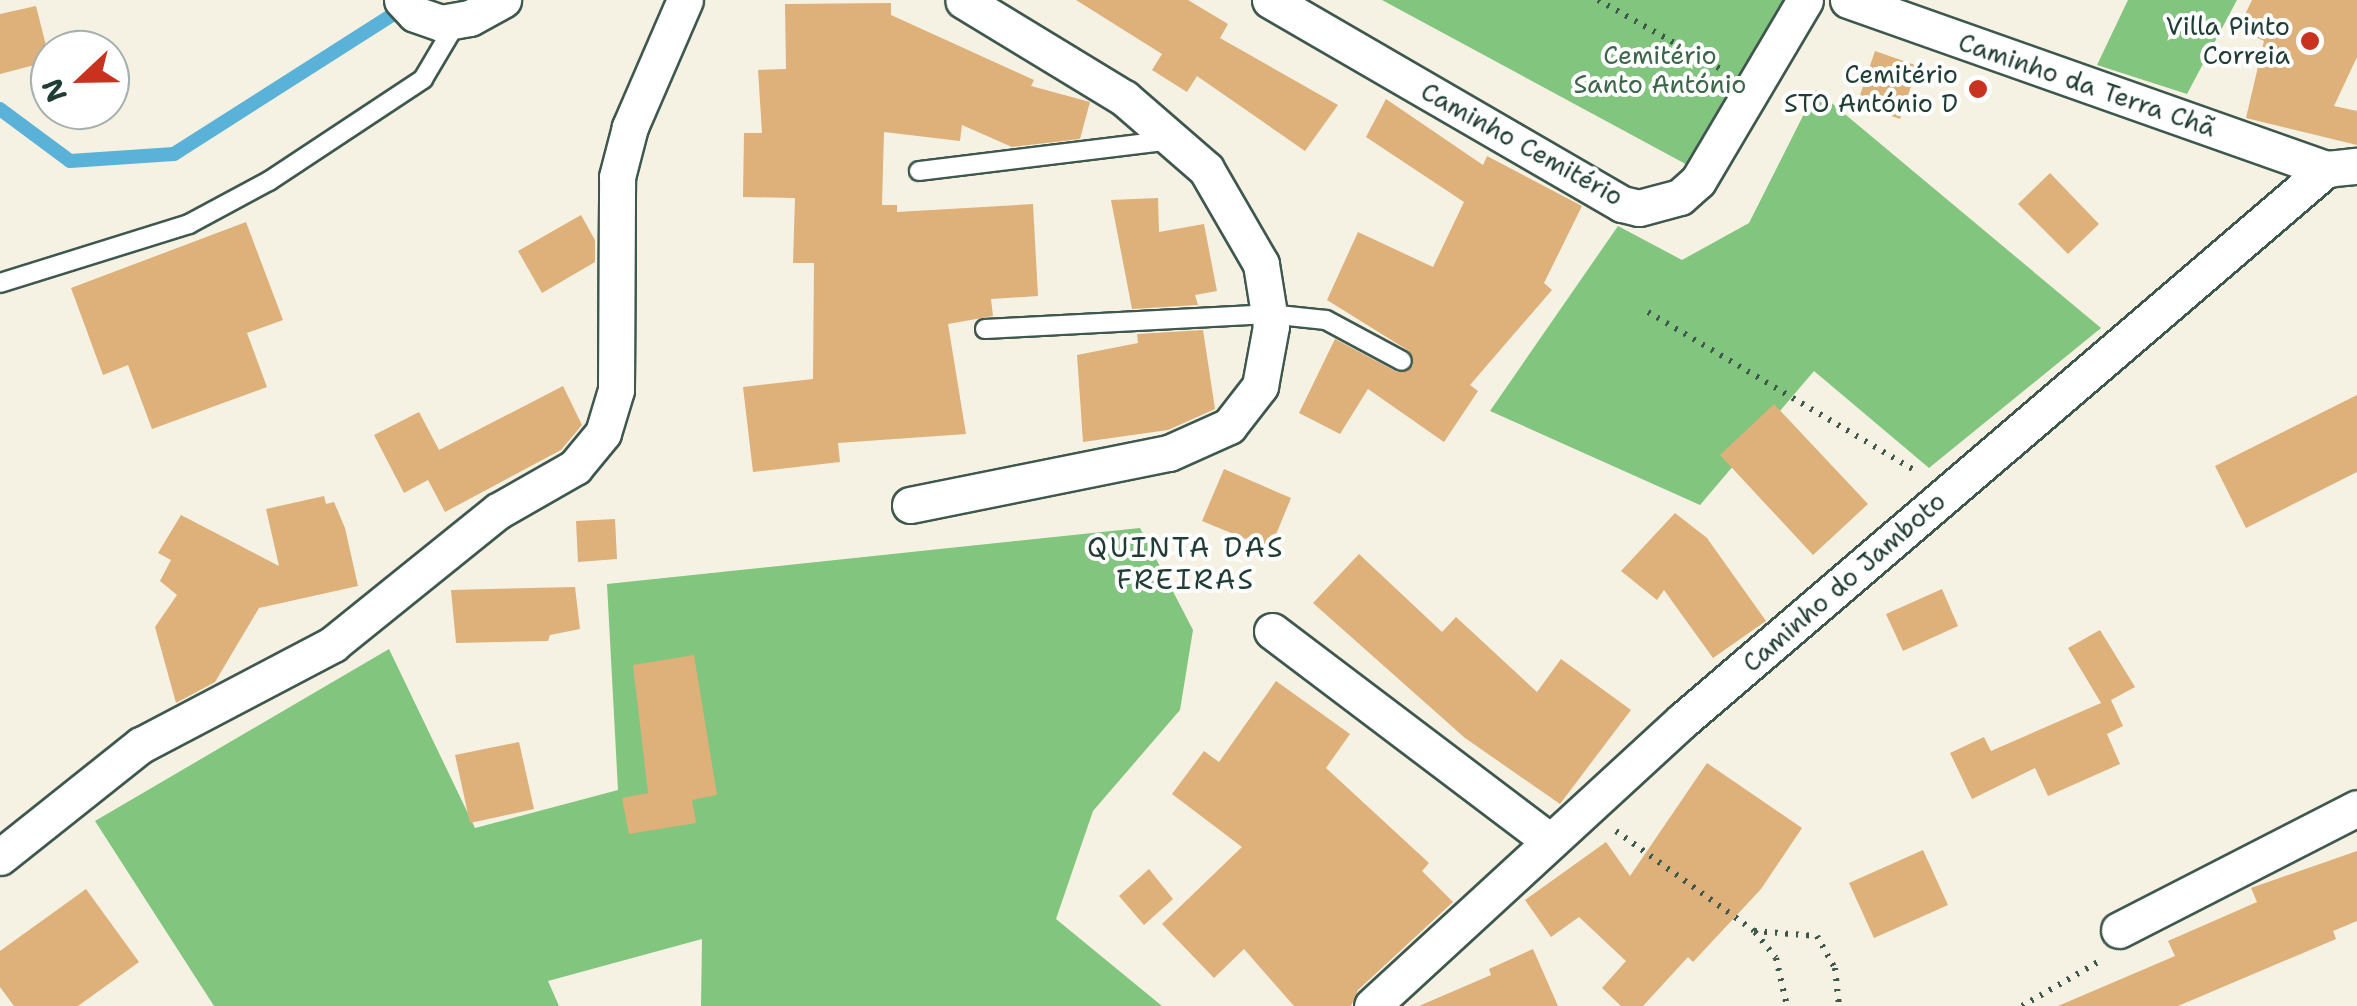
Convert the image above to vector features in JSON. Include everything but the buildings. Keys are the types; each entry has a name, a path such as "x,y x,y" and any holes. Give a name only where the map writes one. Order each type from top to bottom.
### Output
{"street":[{"path":"408,7 458,20 503,0"},
{"path":"0,857 142,745 333,644 498,512 576,467 603,433 616,390 617,177 630,127 684,0"},
{"path":"910,505 1169,453 1229,426 1260,386 1270,314 1262,264 1206,169 1124,98 963,0"},
{"name":"Caminho Cemitério","path":"1270,0 1638,208 1680,197 1698,181 1804,0"},
{"name":"Caminho da Terra Chã","path":"1848,0 2342,167"},
{"name":"Caminho do Jamboto","path":"1372,1006 1586,809 1950,492 2342,167"},
{"path":"1272,631 1550,842"},
{"path":"2126,926 2357,808"}],"lane":[{"path":"0,283 189,224 269,181 423,79 458,20"},
{"path":"919,171 1174,140"},
{"path":"985,329 1270,314 1326,320 1402,361"}],"path":[{"path":"1598,0 1753,88"},
{"path":"1648,312 1950,492"},
{"path":"1586,809 1754,931 1776,958 1787,1006"},
{"path":"2022,1006 2137,936 2126,926"},
{"path":"1754,931 1818,936 1835,968 1839,1006"}],"green space":[{"name":"Cemitério Santo António","path":"1382,0 1784,0 1693,168"},
{"path":"2128,0 2237,0 2187,94 2097,65"},
{"path":"1816,90 2101,328 1929,468 1814,371 1700,505 1490,411 1618,226 1682,260 1749,223"},
{"path":"1140,528 1193,630 1180,710 1093,811 1056,919 1162,1006 701,1006 702,939 548,981 559,1006 214,1006 95,821 389,649 475,828 618,790 607,584"}],"waterway":[{"path":"0,109 70,161 174,154 408,5"}],"place":[{"name":"Villa Pinto Correia","path":"2310,41"},
{"name":"Cemitério STO António D","path":"1978,89"}],"district":[{"name":"QUINTA DAS FREIRAS","path":"1186,563"}]}
